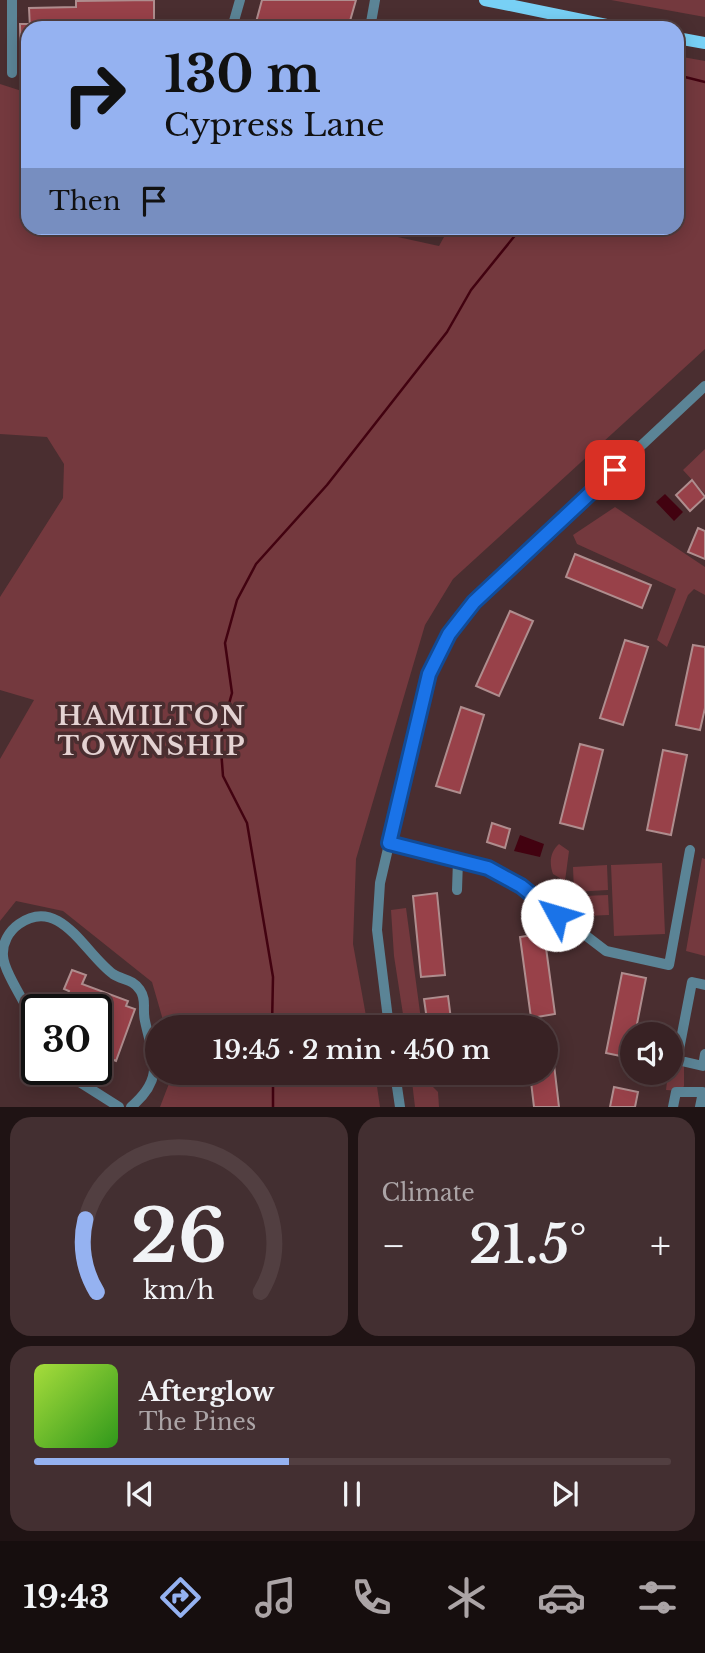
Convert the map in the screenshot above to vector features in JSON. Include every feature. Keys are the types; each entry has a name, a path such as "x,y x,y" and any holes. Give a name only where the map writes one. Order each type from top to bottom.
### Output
{"main road":[{"path":"485,0 587,21"},
{"path":"684,39 705,43"}],"street":[{"path":"12,0 12,73"},
{"path":"234,21 240,0"},
{"path":"371,21 375,0"},
{"path":"388,1015 377,918 380,883 429,674 454,625 474,602 705,386"},
{"path":"389,843 458,860 506,877 606,951 669,965 690,849"},
{"path":"457,890 458,860"},
{"path":"21,994 5,968 2,955 9,934 14,928 28,919 46,917 66,925 105,967 133,982 143,996 144,1018 154,1048 154,1074 149,1089 131,1107"},
{"path":"705,985 692,982 677,1060 703,1066 705,1054"},
{"path":"84,1085 119,1107"},
{"path":"397,1085 400,1107"},
{"path":"673,1107 677,1092 695,1091 703,1092 700,1107"}],"shaded area":[{"path":"611,0 705,0 705,17"},
{"path":"684,57 705,61 705,349 453,579 425,625 356,859 353,944 366,1015 162,1015 152,982 63,911 16,901 0,921 0,759 34,700 0,690 0,597 63,498 64,464 47,437 0,434 0,84 21,91 21,235 389,235 439,246 445,235 684,235"},
{"path":"705,449 705,494 683,470"},
{"path":"665,494 683,512 674,521 656,502"},
{"path":"615,507 705,567 705,595 694,589 688,595 667,647 657,640 676,589 577,544 573,535"},
{"path":"520,835 544,844 540,857 514,851"},
{"path":"559,844 569,851 565,881 553,874 551,866 552,854"},
{"path":"702,858 705,859 705,956 686,951"},
{"path":"662,863 665,934 614,936 611,865"},
{"path":"607,865 608,890 574,892 573,867"},
{"path":"608,895 609,915 584,916 583,896"},
{"path":"406,908 420,1015 403,1015 394,956 391,910"},
{"path":"683,1063 684,1086 681,1091 666,1090 667,1085 683,1085"},
{"path":"168,1085 377,1085 380,1107 160,1107"},
{"path":"412,1085 431,1085 438,1092 439,1107 415,1107"}],"building":[{"path":"154,0 154,21 30,21 29,8 76,7 76,1"},
{"path":"262,0 356,0 350,21 256,21"},
{"path":"692,480 705,497 690,511 676,495"},
{"path":"698,528 705,531 705,559 688,552"},
{"path":"575,554 651,585 642,608 566,577"},
{"path":"510,611 533,621 499,696 476,686"},
{"path":"625,640 648,647 623,725 600,718"},
{"path":"693,645 705,647 705,708 700,730 676,725"},
{"path":"461,707 484,715 460,793 436,786"},
{"path":"580,744 603,750 583,829 560,823"},
{"path":"663,750 687,755 671,835 647,830"},
{"path":"492,823 510,829 505,848 487,842"},
{"path":"437,893 445,975 421,977 413,896"},
{"path":"544,933 555,1014 531,1015 520,937"},
{"path":"72,970 86,975 82,984 109,994 68,994 69,991 64,989"},
{"path":"622,973 646,978 637,1022 620,1022 620,1056 606,1053"},
{"path":"112,995 128,1001 126,1006 135,1009 116,1061 112,1059"},
{"path":"448,996 450,1015 426,1015 424,999"},
{"path":"531,1085 556,1085 559,1107 534,1107"},
{"path":"614,1087 638,1092 635,1107 610,1107"}],"waterway":[{"path":"684,77 705,82"},
{"path":"272,1015 273,977 247,823 223,776 220,736 232,693 225,643 237,600 256,564 327,485 447,332 471,290 515,235"},
{"path":"273,1085 273,1107"}],"district":[{"name":"HAMILTON TOWNSHIP","path":"152,731"}],"route":[{"path":"557,915 521,886 488,868 389,843 429,674 449,634 474,602 615,470"}]}
